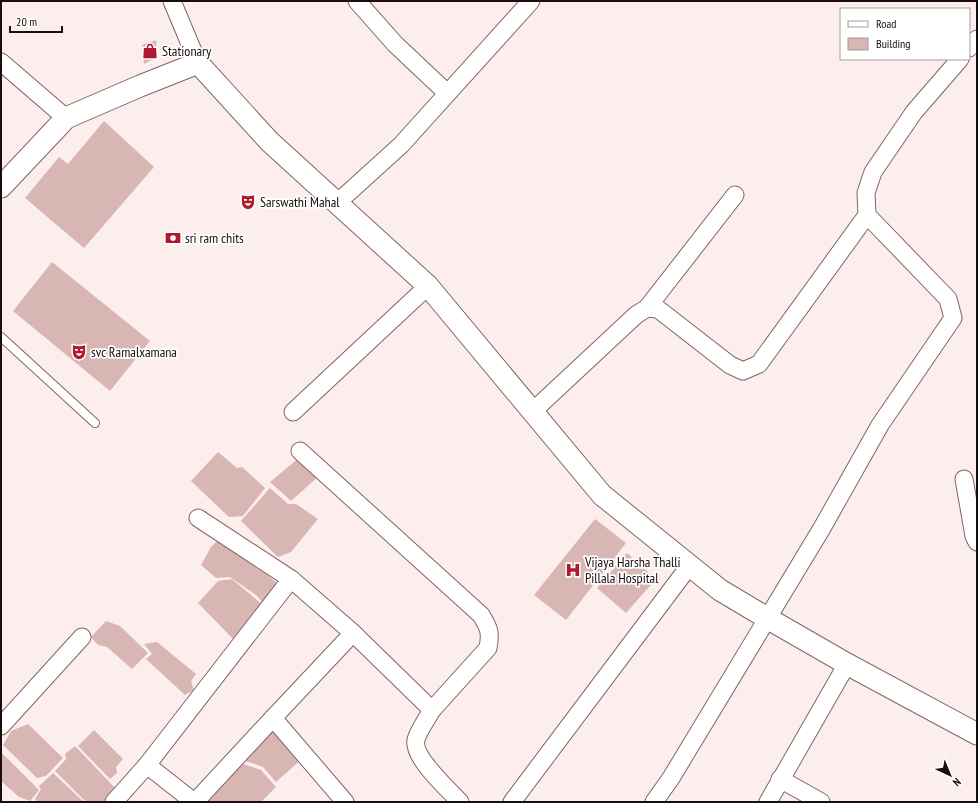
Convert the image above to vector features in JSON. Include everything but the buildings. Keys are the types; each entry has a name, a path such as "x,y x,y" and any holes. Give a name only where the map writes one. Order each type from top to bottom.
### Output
{"street":[{"path":"172,1 198,63 270,141 428,286 602,495 720,590 847,664 977,734"},
{"path":"356,1 395,44 447,93"},
{"path":"336,203 401,145 531,1"},
{"path":"970,47 977,39"},
{"path":"647,308 658,309 730,365 743,371 758,364 866,215 866,193 873,172 914,112 959,60"},
{"path":"1,62 66,118"},
{"path":"1,188 66,118 198,63"},
{"path":"532,412 636,315 647,308 734,195"},
{"path":"654,802 671,778 822,528 880,425 953,318 948,300 866,215"},
{"path":"293,412 428,286"},
{"path":"300,451 480,614 488,626 490,637 488,648 432,710 416,740 417,753 424,763 460,802"},
{"path":"964,479 974,536 977,542"},
{"path":"198,518 291,579 353,632 432,710"},
{"path":"512,802 690,565"},
{"path":"114,802 147,765 291,579"},
{"path":"147,765 194,802 353,632"},
{"path":"1,726 82,637"},
{"path":"768,802 847,664"},
{"path":"273,718 345,802"},
{"path":"780,779 821,802"}],"lane":[{"path":"1,337 95,423"}],"place":[{"name":"Stationary","path":"150,51"},
{"name":"Sarswathi Mahal","path":"248,202"},
{"name":"sri ram chits","path":"173,238"},
{"name":"svc Ramalxamana","path":"79,352"},
{"name":"Vijaya Harsha Thalli Pillala Hospital","path":"573,570"}]}
